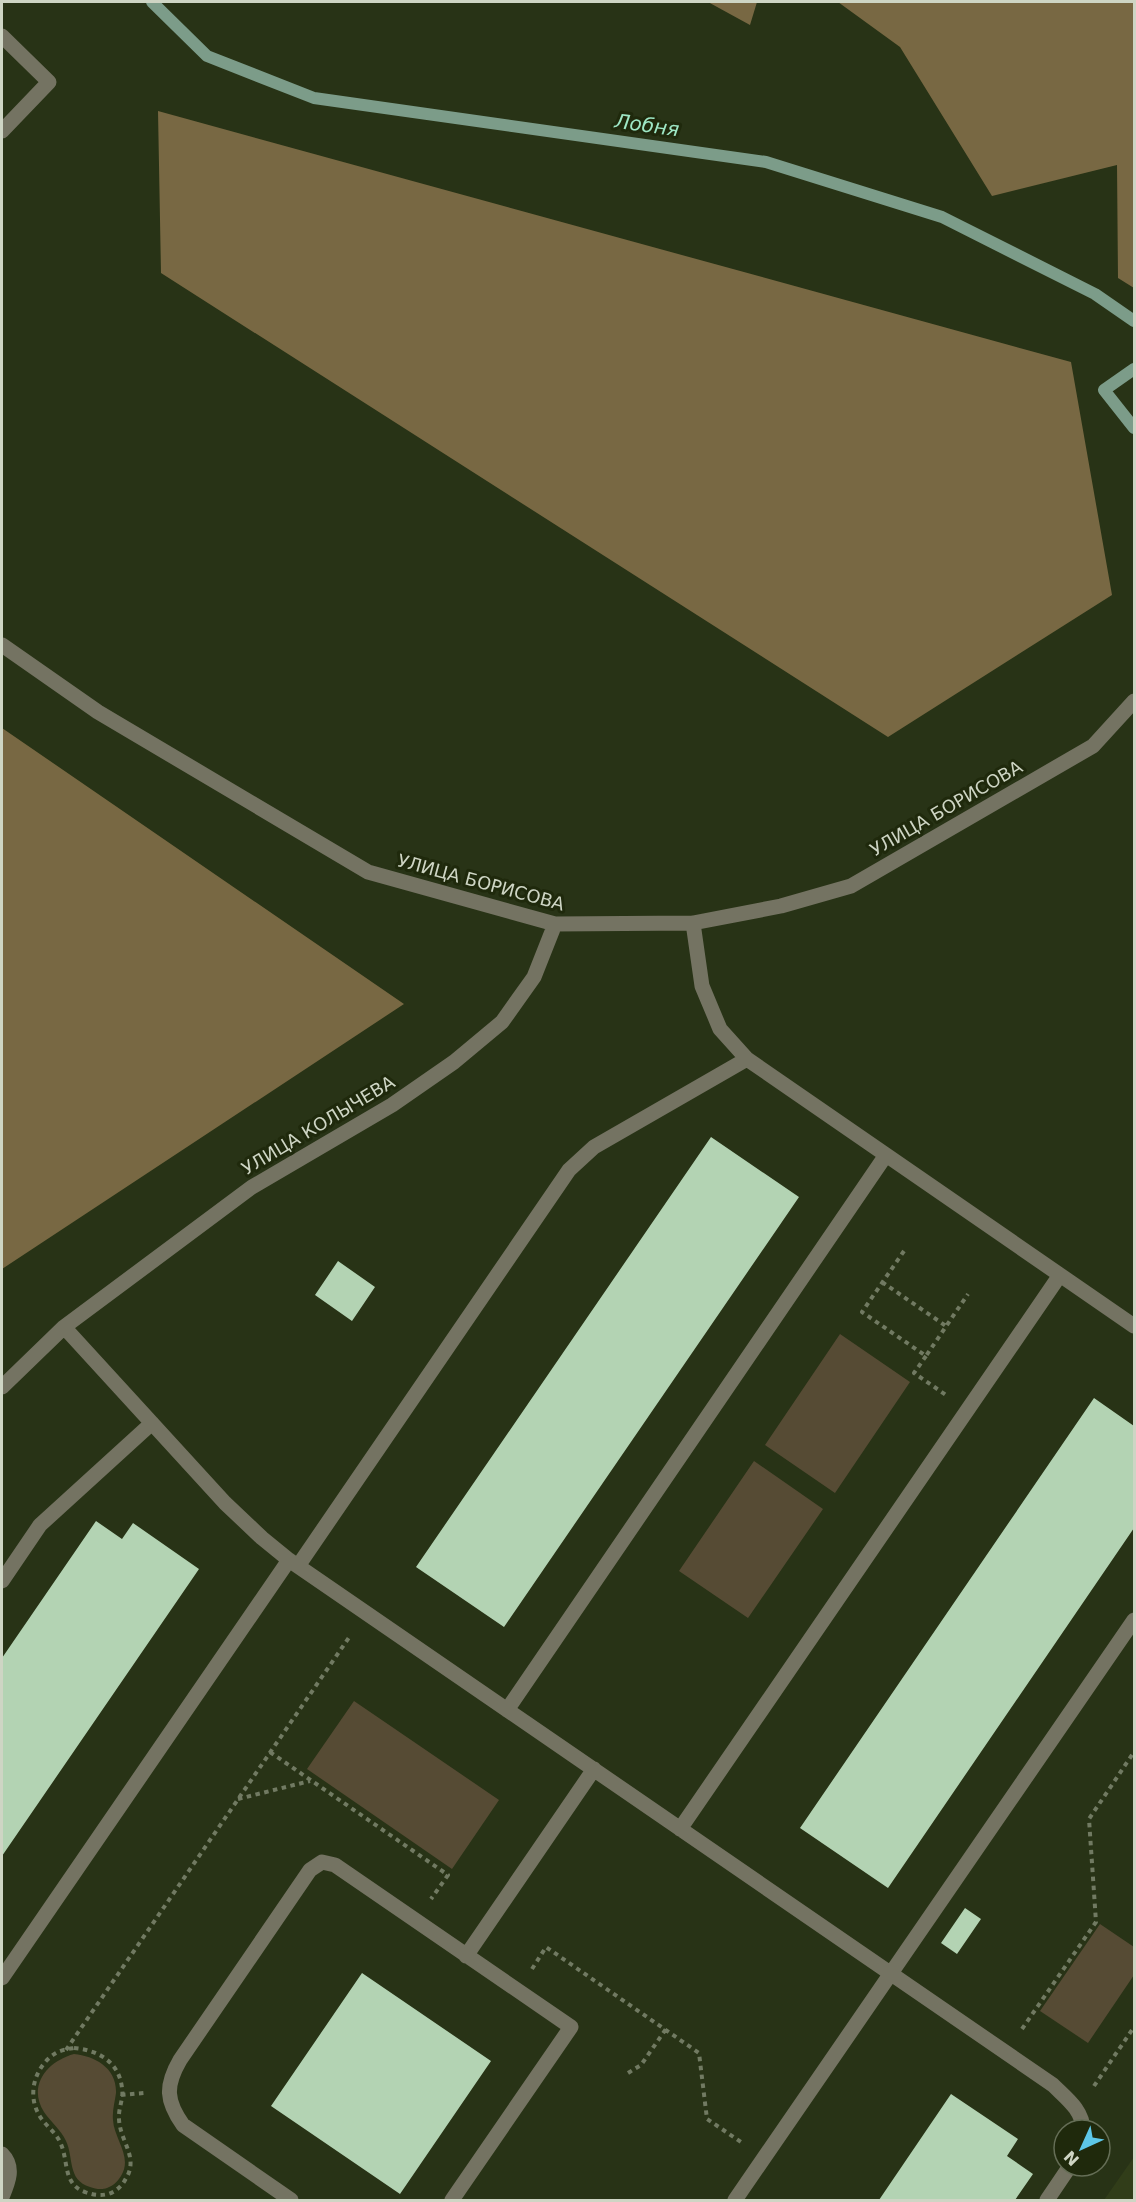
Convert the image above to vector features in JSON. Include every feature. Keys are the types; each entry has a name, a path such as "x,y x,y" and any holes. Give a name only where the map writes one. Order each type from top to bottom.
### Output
{"street":[{"path":"2,36 49,82 2,131"},
{"name":"УЛИЦА БОРИСОВА","path":"2,645 98,712 368,872 555,924 693,923 781,906 851,886 1093,746 1134,701"},
{"path":"693,923 702,986 720,1029 747,1059 1134,1326"},
{"name":"УЛИЦА КОЛЫЧЕВА","path":"2,1387 64,1327 252,1187 392,1105 454,1062 502,1022 534,977 555,924"},
{"path":"2,1978 569,1170 594,1147 747,1059"},
{"path":"507,1710 886,1155"},
{"path":"680,1829 1060,1275"},
{"path":"64,1327 225,1503 261,1538 293,1563 1053,2085 1074,2105 1080,2118"},
{"path":"2,1581 40,1525 152,1423"},
{"path":"735,2200 1134,1620"},
{"path":"466,1956 594,1769"},
{"path":"291,2200 183,2125 172,2109 168,2090 172,2073 310,1870 322,1862 335,1865 571,2027 452,2200"},
{"path":"2,2154 6,2158 10,2179 2,2198"},
{"path":"1047,2200 1062,2178"}],"path":[{"path":"904,1251 862,1312 926,1356"},
{"path":"882,1282 946,1326"},
{"path":"968,1294 914,1373 968,1410"},
{"path":"66,2050 74,2048 91,2050 106,2058 117,2072 122,2088 119,2118 121,2133 132,2158 130,2173 122,2186 109,2194 94,2195 80,2190 69,2180 62,2144 38,2113 33,2096 35,2079 43,2064 57,2053 66,2050 365,1613"},
{"path":"270,1752 448,1875 416,1921"},
{"path":"1006,2052 1095,1922 1089,1819 1134,1752"},
{"path":"238,1799 310,1780"},
{"path":"517,1990 546,1947 699,2053 707,2119 764,2158"},
{"path":"1077,2111 1134,2027"},
{"path":"628,2073 641,2065 666,2029"}],"shaded area":[{"path":"708,2 757,2 750,25"},
{"path":"838,2 1134,2 1134,288 1118,278 1117,165 992,196 900,47"},
{"path":"158,111 1071,362 1112,595 888,737 161,273"},
{"path":"2,728 404,1004 2,1269"},
{"path":"840,1334 910,1382 835,1493 765,1445"},
{"path":"754,1461 823,1509 748,1618 679,1571"},
{"path":"354,1701 499,1800 452,1869 307,1769"},
{"path":"1100,1924 1134,1947 1134,1975 1088,2043 1040,2011"},
{"path":"74,2054 90,2057 103,2065 109,2070 115,2084 113,2120 125,2162 120,2178 105,2189 92,2188 83,2184 74,2174 66,2141 39,2102 39,2084 43,2076 56,2062"},
{"path":"1134,2157 1134,2200 1104,2200"}],"building":[{"path":"711,1137 799,1197 504,1627 416,1567"},
{"path":"338,1261 375,1287 352,1321 315,1295"},
{"path":"1094,1398 1134,1426 1134,1528 888,1888 800,1828"},
{"path":"96,1521 122,1539 133,1523 199,1569 2,1856 2,1658"},
{"path":"965,1908 981,1919 957,1954 941,1943"},
{"path":"362,1973 491,2061 400,2194 271,2106"},
{"path":"951,2094 1018,2139 1007,2156 1033,2174 1015,2200 879,2200"}],"waterway":[{"name":"Лобня","path":"152,2 207,56 314,98 766,162 942,217 1095,294 1134,321"},
{"name":"Лобня","path":"1134,369 1104,390 1134,428"}]}
